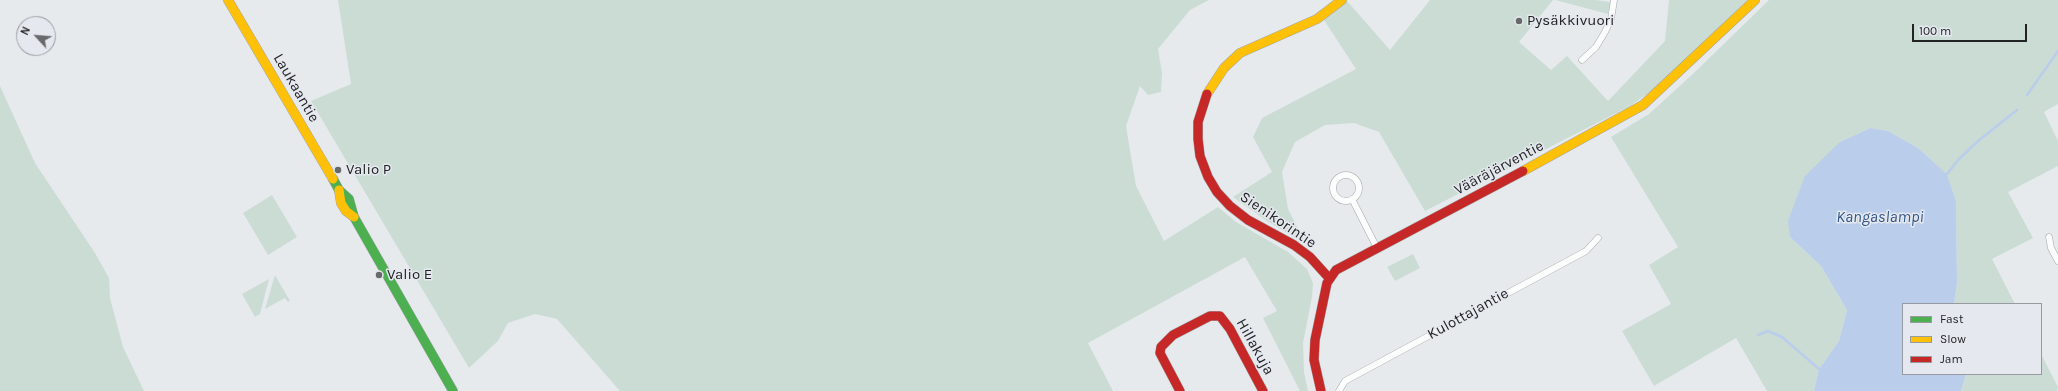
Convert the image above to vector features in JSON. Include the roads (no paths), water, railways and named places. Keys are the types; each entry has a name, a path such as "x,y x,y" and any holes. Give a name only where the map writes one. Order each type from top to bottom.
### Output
{"street":[{"name":"Laukaantie","path":"228,0 339,190 349,199 354,217 453,391"},
{"name":"Sienikorintie","path":"1329,278 1310,257 1294,245 1248,220 1230,206 1217,192 1208,177 1200,156 1198,122 1205,98 1214,81 1224,68 1240,53 1317,19 1342,0"},
{"path":"1582,60 1596,47 1605,32 1611,19 1614,0"},
{"name":"Vääräjärventie","path":"1329,278 1336,270 1487,191 1629,114 1673,79 1755,0"},
{"path":"1348,176 1355,180 1358,190 1352,199 1344,201 1336,197 1333,186 1338,178 1348,176"},
{"path":"1352,199 1377,248"},
{"path":"2049,237 2051,248 2058,261"},
{"name":"Kulottajantie","path":"1339,391 1345,381 1586,250 1598,238"},
{"path":"1320,387 1314,360 1315,340 1329,278"},
{"name":"Hillakuja","path":"1180,391 1160,353 1160,347 1173,334 1210,316 1220,316 1230,329 1263,391"}],"water":[{"name":"Kangaslampi","path":"1870,128 1888,131 1918,148 1947,174 1956,202 1957,283 1954,303 1902,303 1902,375 1966,375 1961,391 1814,391 1819,369 1839,341 1847,310 1821,266 1790,237 1788,221 1805,176 1840,142"}],"waterway":[{"path":"2027,95 2058,51"},
{"path":"1947,174 1959,159 1978,141 2017,110"},
{"path":"1758,335 1768,331 1782,337 1819,369"}],"place":[{"name":"Pysäkkivuori","path":"1519,21"},
{"name":"Valio P","path":"338,170"},
{"name":"Valio E","path":"379,275"}]}
